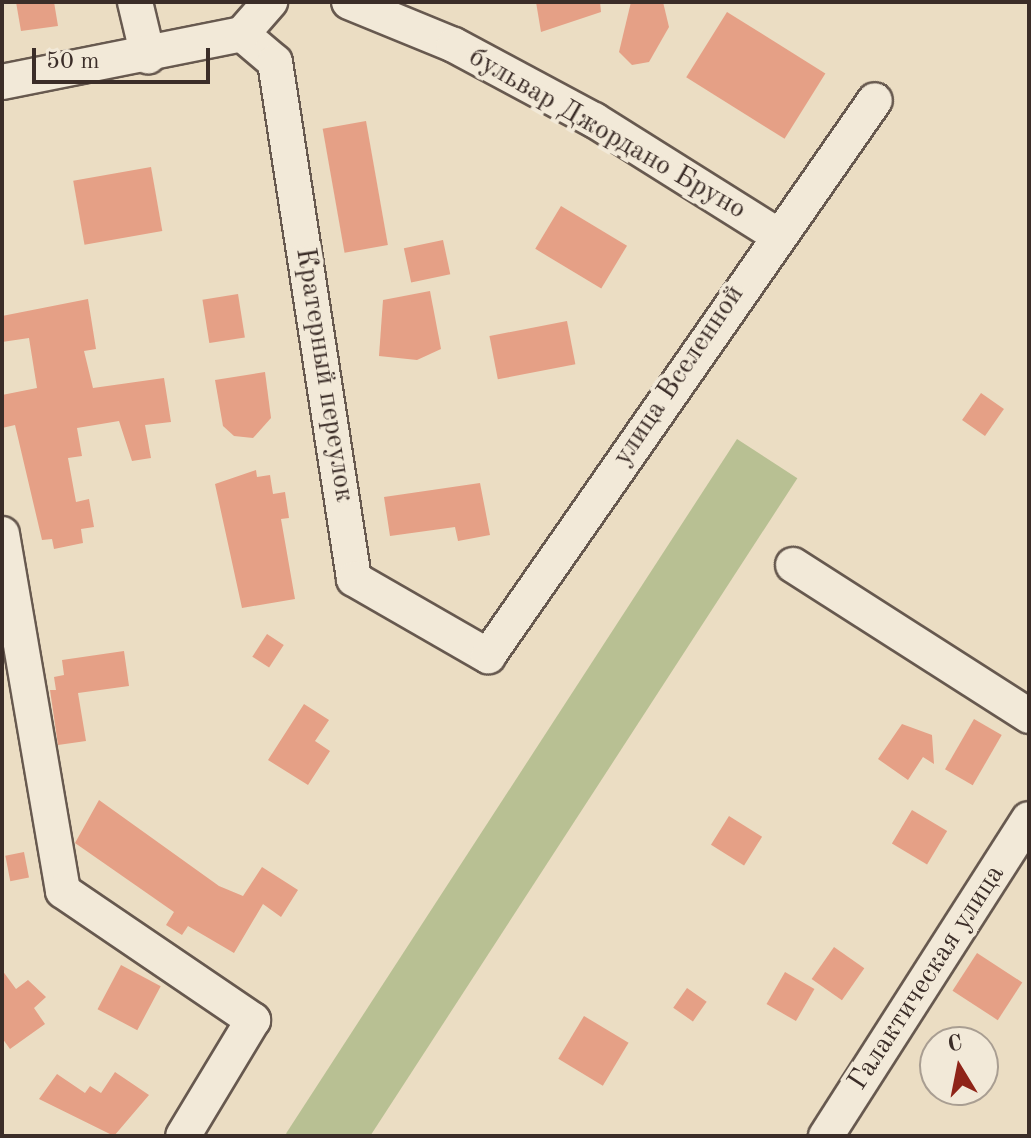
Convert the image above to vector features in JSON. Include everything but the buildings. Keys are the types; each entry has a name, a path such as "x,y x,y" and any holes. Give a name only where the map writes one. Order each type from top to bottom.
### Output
{"street":[{"path":"135,2 148,56"},
{"path":"2,82 148,56 242,34 270,2"},
{"name":"бульвар Джордано Бруно","path":"349,2 454,45 594,120 776,234"},
{"name":"Кратерный переулок","path":"242,34 275,62 354,579 488,656"},
{"name":"улица Вселенной","path":"488,656 776,234 875,100"},
{"path":"2,534 63,891 253,1020 183,1136"},
{"path":"793,565 1029,716"},
{"name":"Галактическая улица","path":"826,1136 1029,819"}],"green space":[{"path":"737,439 797,478 370,1136 290,1136 286,1133"}]}
